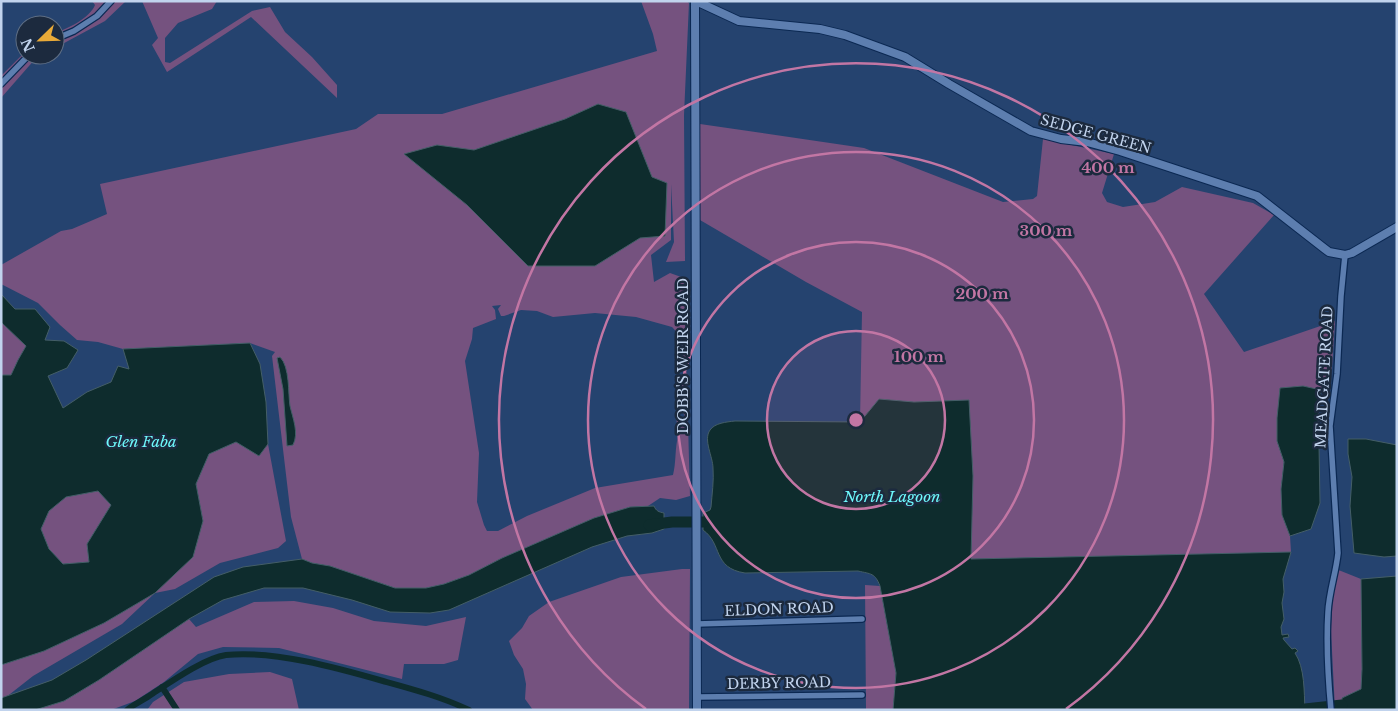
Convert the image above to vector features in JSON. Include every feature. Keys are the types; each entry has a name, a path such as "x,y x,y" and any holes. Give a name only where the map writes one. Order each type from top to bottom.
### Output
{"street":[{"path":"65,35 97,16 111,1"},
{"name":"SEDGE GREEN","path":"695,1 740,21 820,29 845,35 905,57 1031,131 1062,139 1087,142 1120,151 1257,196 1329,252 1345,255"},
{"name":"DOBB'S WEIR ROAD","path":"695,1 697,710"},
{"path":"1,84 19,65"},
{"path":"1345,255 1397,227"},
{"name":"MEADGATE ROAD","path":"1331,710 1328,610 1338,554 1330,426 1337,374 1345,255"},
{"name":"ELDON ROAD","path":"697,624 862,619"},
{"name":"DERBY ROAD","path":"697,697 862,694"}],"shaded area":[{"path":"92,1 126,1 105,21 65,43 65,29 83,19 95,5"},
{"path":"142,1 217,1 212,9 178,23 165,38 165,62 170,63 252,11 270,7 285,32 312,57 337,85 337,98 251,17 167,72 152,45 158,38"},
{"path":"641,1 687,1 689,3 684,115 685,261 666,262 674,242 671,184 671,240 651,255 654,282 670,273 684,278 690,496 676,500 660,498 648,506 630,507 594,518 502,558 469,575 426,588 395,588 330,566 312,563 302,559 291,517 272,356 275,352 250,343 123,349 98,342 77,340 38,303 1,284 1,265 61,231 72,229 107,214 100,184 356,129 378,114 442,114 657,51","holes":["501,305 498,309 501,316 521,310 537,311 553,317 595,313 636,317 672,327 682,338 683,400 681,408 685,417 678,434 673,475 595,488 527,516 498,531 487,531 477,502 479,453 465,361 472,339 473,328 496,319 495,310 492,306"]},
{"path":"15,62 15,65 30,65 1,98 1,76"},
{"path":"700,124 864,148 1003,202 1033,199 1037,196 1043,139 1114,154 1102,193 1107,202 1123,207 1155,202 1182,187 1253,203 1274,215 1204,294 1244,352 1335,321 1329,387 1321,390 1303,386 1280,388 1277,441 1284,462 1281,489 1282,515 1290,536 1291,552 971,559 973,476 914,402 879,399 860,422 862,312 806,282 700,220"},
{"path":"1,322 26,346 11,375 1,375"},
{"path":"236,442 259,455 268,444 286,541 278,548 220,563 175,589 155,593 203,521 196,484 209,454"},
{"path":"98,491 111,505 87,544 89,562 63,564 49,549 41,529 49,511 66,497"},
{"path":"690,569 689,710 533,710 525,699 526,684 523,669 514,655 509,641 522,628 529,616 549,602 621,577"},
{"path":"1336,569 1361,579 1361,689 1342,698 1342,710 1335,710 1331,631"},
{"path":"865,585 880,586 896,673 893,710 866,710"},
{"path":"155,593 122,624 33,676 5,698 1,698 1,665 44,651 104,623"},
{"path":"294,601 333,608 374,621 426,626 466,617 458,660 444,664 404,664 402,679 279,648 223,647 198,654 164,682 135,701 111,710 35,710 64,701 99,680 189,619 196,627 254,602"},
{"path":"270,672 292,679 299,710 147,710 153,702 184,682 229,674"}],"water":[{"path":"598,104 626,112 652,177 667,183 665,236 640,238 595,266 528,266 467,205 404,154 437,145 474,150 565,119"},
{"name":"Glen Faba","path":"1,294 15,309 35,309 50,327 45,340 64,341 78,350 67,368 48,376 63,408 87,392 111,382 118,366 129,369 123,349 250,343 260,364 266,402 268,444 259,456 236,442 209,454 196,484 203,521 193,557 155,593 104,623 44,651 1,665 1,375 11,375 26,346 1,322","holes":["98,491 111,505 87,544 89,562 63,564 49,549 41,529 49,511 66,497"]},
{"path":"280,357 286,367 295,431 293,445 287,446 283,389 277,358"},
{"path":"1303,386 1321,390 1318,417 1320,503 1311,529 1290,536 1282,515 1281,489 1284,462 1277,441 1277,418 1280,388"},
{"name":"North Lagoon","path":"879,399 914,402 969,400 973,476 971,559 1291,552 1283,579 1284,592 1282,603 1284,619 1281,627 1282,635 1288,634 1289,637 1283,638 1284,640 1292,649 1295,648 1298,651 1295,653 1301,666 1305,710 893,710 896,673 880,586 874,576 858,571 745,573 727,566 722,561 713,542 703,530 703,513 710,510 711,507 713,464 708,444 708,434 712,428 721,423 735,421 860,422"},
{"path":"1348,439 1366,439 1397,445 1397,556 1384,557 1354,553 1350,506 1352,477 1348,454"},
{"path":"654,506 658,511 664,513 662,521 664,529 652,533 627,536 592,547 449,610 430,613 390,612 303,588 264,588 223,600 189,619 99,680 64,701 35,710 1,710 1,698 52,680 214,577 243,567 302,559 330,566 395,588 426,588 469,575 502,558 594,518 630,507"},
{"path":"1397,576 1397,710 1342,710 1342,698 1361,689 1361,579"}],"waterway":[{"path":"649,525 672,522 703,522"},
{"path":"127,710 208,661 226,655 244,654 305,661 346,671 427,694 469,710"},
{"path":"162,687 177,710"},
{"path":"1305,709 1342,705"}]}
